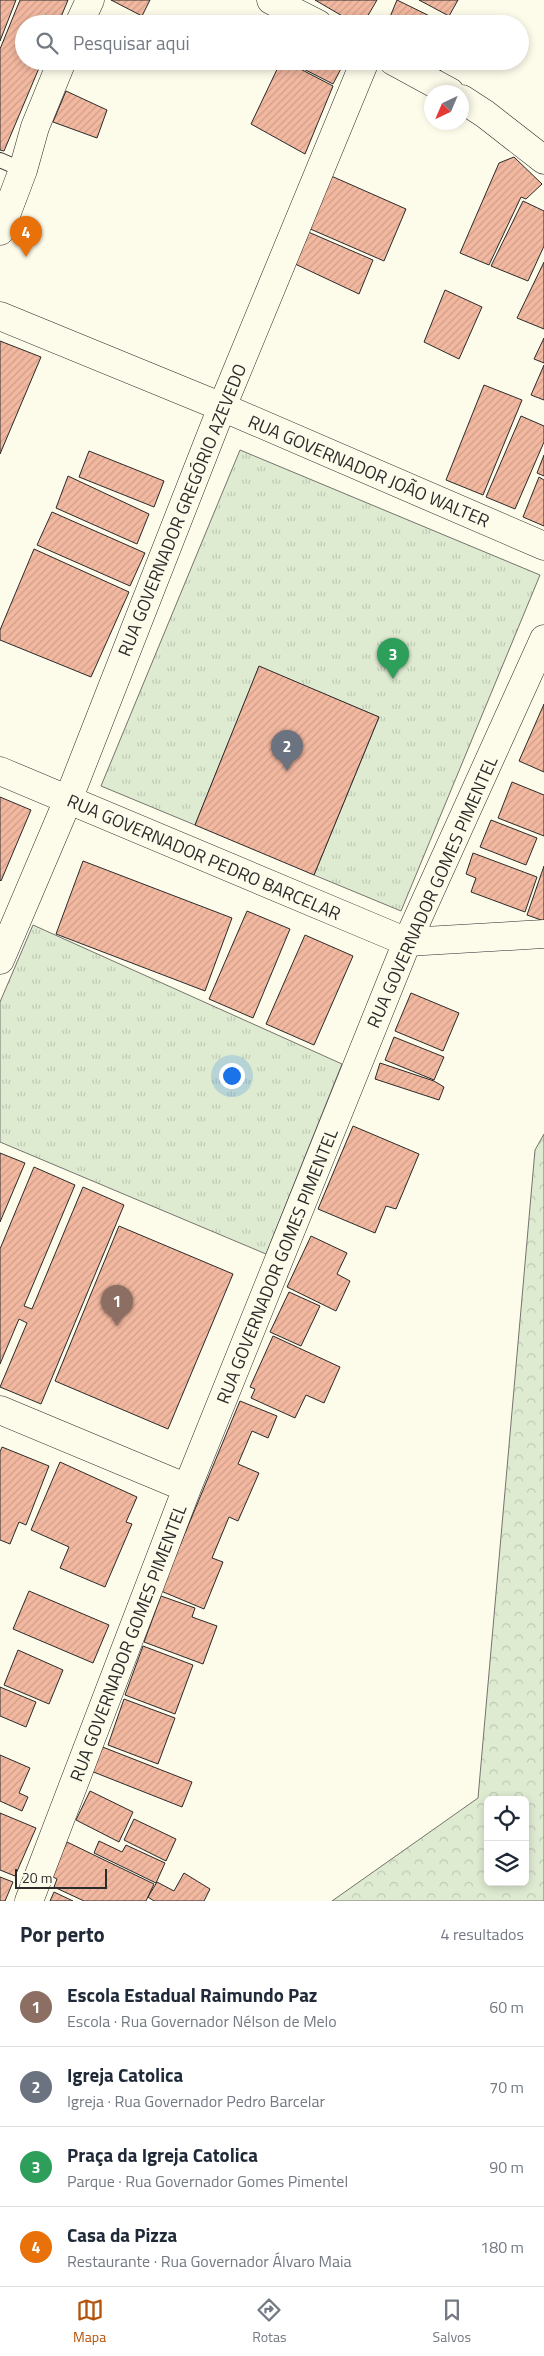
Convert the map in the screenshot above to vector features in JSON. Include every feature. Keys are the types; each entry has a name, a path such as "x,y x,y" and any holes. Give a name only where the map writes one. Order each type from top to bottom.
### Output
{"street":[{"path":"83,15 90,0"},
{"path":"271,0 300,15"},
{"path":"0,231 12,165 36,126 58,70"},
{"name":"RUA GOVERNADOR GREGÓRIO AZEVEDO","path":"0,960 68,800 222,407 360,70"},
{"path":"410,70 437,85"},
{"path":"469,104 544,160"},
{"name":"RUA GOVERNADOR JOÃO WALTER","path":"0,316 222,407 544,546"},
{"name":"RUA GOVERNADOR GOMES PIMENTEL","path":"29,1901 187,1488 407,942 544,639"},
{"name":"RUA GOVERNADOR PEDRO BARCELAR","path":"0,771 407,942"},
{"path":"407,942 544,934"},
{"path":"0,1410 187,1488"}],"green space":[{"path":"240,450 540,575 401,911 314,875 379,717 259,667 195,825 101,786"},
{"path":"33,925 342,1064 266,1254 0,1142 0,1002"},
{"path":"544,1134 544,1901 332,1901 478,1798 535,1150"}],"building":[{"path":"0,0 16,0 0,41"},
{"path":"20,0 68,0 62,15 15,15 15,70 38,70 4,151 0,150 0,49"},
{"path":"111,0 150,0 142,15"},
{"path":"315,0 377,0 368,15 341,15"},
{"path":"397,0 428,15 391,15"},
{"path":"419,0 458,0 450,15"},
{"path":"277,70 302,70 333,86 305,154 251,124"},
{"path":"306,70 340,70 333,84"},
{"path":"66,91 107,110 97,138 53,122"},
{"path":"514,157 542,184 526,199 521,197 489,265 460,253 499,163"},
{"path":"329,175 406,209 384,261 308,228"},
{"path":"523,201 544,211 544,246 528,281 491,266"},
{"path":"306,231 373,260 359,294 293,263"},
{"path":"544,262 544,329 517,318"},
{"path":"445,290 482,307 459,359 424,342"},
{"path":"544,338 544,363 534,359"},
{"path":"0,341 41,357 0,454"},
{"path":"544,365 544,400 531,395"},
{"path":"484,385 522,400 483,495 446,480"},
{"path":"521,416 544,426 544,442 515,509 486,497"},
{"path":"89,451 164,481 154,507 79,477"},
{"path":"544,455 544,476 537,473"},
{"path":"68,476 149,514 137,544 56,508"},
{"path":"539,477 544,480 544,526 523,517"},
{"path":"52,512 145,553 130,586 37,545"},
{"path":"34,549 129,592 91,677 0,640 0,630"},
{"path":"259,666 379,717 314,875 195,825"},
{"path":"544,704 544,772 519,761"},
{"path":"512,782 544,795 544,836 498,818"},
{"path":"0,797 31,810 1,881 0,880"},
{"path":"491,820 537,838 526,865 480,847"},
{"path":"473,853 537,877 525,912 471,892 476,878 466,874"},
{"path":"83,861 232,918 205,991 56,934"},
{"path":"544,866 544,921 527,915"},
{"path":"247,911 290,929 253,1018 209,999"},
{"path":"305,935 353,956 314,1045 266,1024"},
{"path":"411,993 459,1013 443,1051 395,1031"},
{"path":"394,1037 444,1057 434,1080 385,1060"},
{"path":"380,1063 434,1081 444,1087 439,1100 375,1079"},
{"path":"353,1126 419,1154 396,1209 386,1206 375,1233 318,1209"},
{"path":"0,1153 25,1163 0,1222"},
{"path":"34,1167 75,1185 24,1306 32,1309 83,1187 124,1205 41,1404 0,1387 27,1323 19,1319 0,1364 0,1249"},
{"path":"119,1226 233,1274 168,1429 55,1381"},
{"path":"311,1236 347,1253 337,1274 350,1281 336,1311 287,1287"},
{"path":"289,1292 320,1306 301,1346 270,1332"},
{"path":"273,1336 340,1367 324,1403 306,1395 295,1418 251,1398 255,1389 250,1387"},
{"path":"240,1401 277,1416 268,1438 252,1431 238,1464 259,1473 238,1521 229,1517 212,1558 223,1562 204,1609 161,1591"},
{"path":"2,1447 49,1466 26,1525 19,1522 10,1544 0,1540 0,1452"},
{"path":"60,1462 137,1497 126,1522 132,1524 105,1587 60,1568 69,1547 31,1530"},
{"path":"29,1591 109,1625 93,1663 13,1629"},
{"path":"161,1596 195,1608 192,1617 217,1626 203,1664 144,1642"},
{"path":"143,1646 193,1665 175,1714 125,1695"},
{"path":"18,1650 63,1670 49,1704 4,1685"},
{"path":"0,1687 36,1702 26,1727 0,1716"},
{"path":"124,1699 175,1718 158,1764 108,1745"},
{"path":"100,1746 192,1782 182,1807 91,1771"},
{"path":"0,1755 30,1768 19,1793 28,1797 22,1811 0,1801"},
{"path":"90,1791 133,1812 119,1842 76,1820"},
{"path":"0,1813 36,1828 15,1876 0,1870"},
{"path":"134,1819 176,1839 166,1861 124,1840"},
{"path":"99,1841 122,1852 126,1845 165,1863 156,1883 94,1853"},
{"path":"67,1842 154,1884 146,1901 84,1901 54,1887 57,1879 51,1876"},
{"path":"184,1873 210,1889 204,1901 154,1901 148,1897 157,1882 174,1891"},
{"path":"0,1877 13,1882 5,1901 0,1901"},
{"path":"54,1892 73,1901 50,1901"}],"place":[{"name":"Casa da Pizza","path":"26,257"},
{"name":"Praça da Igreja Catolica","path":"393,679"},
{"name":"Igreja Catolica","path":"287,771"},
{"name":"Escola Estadual Raimundo Paz","path":"117,1326"}]}
